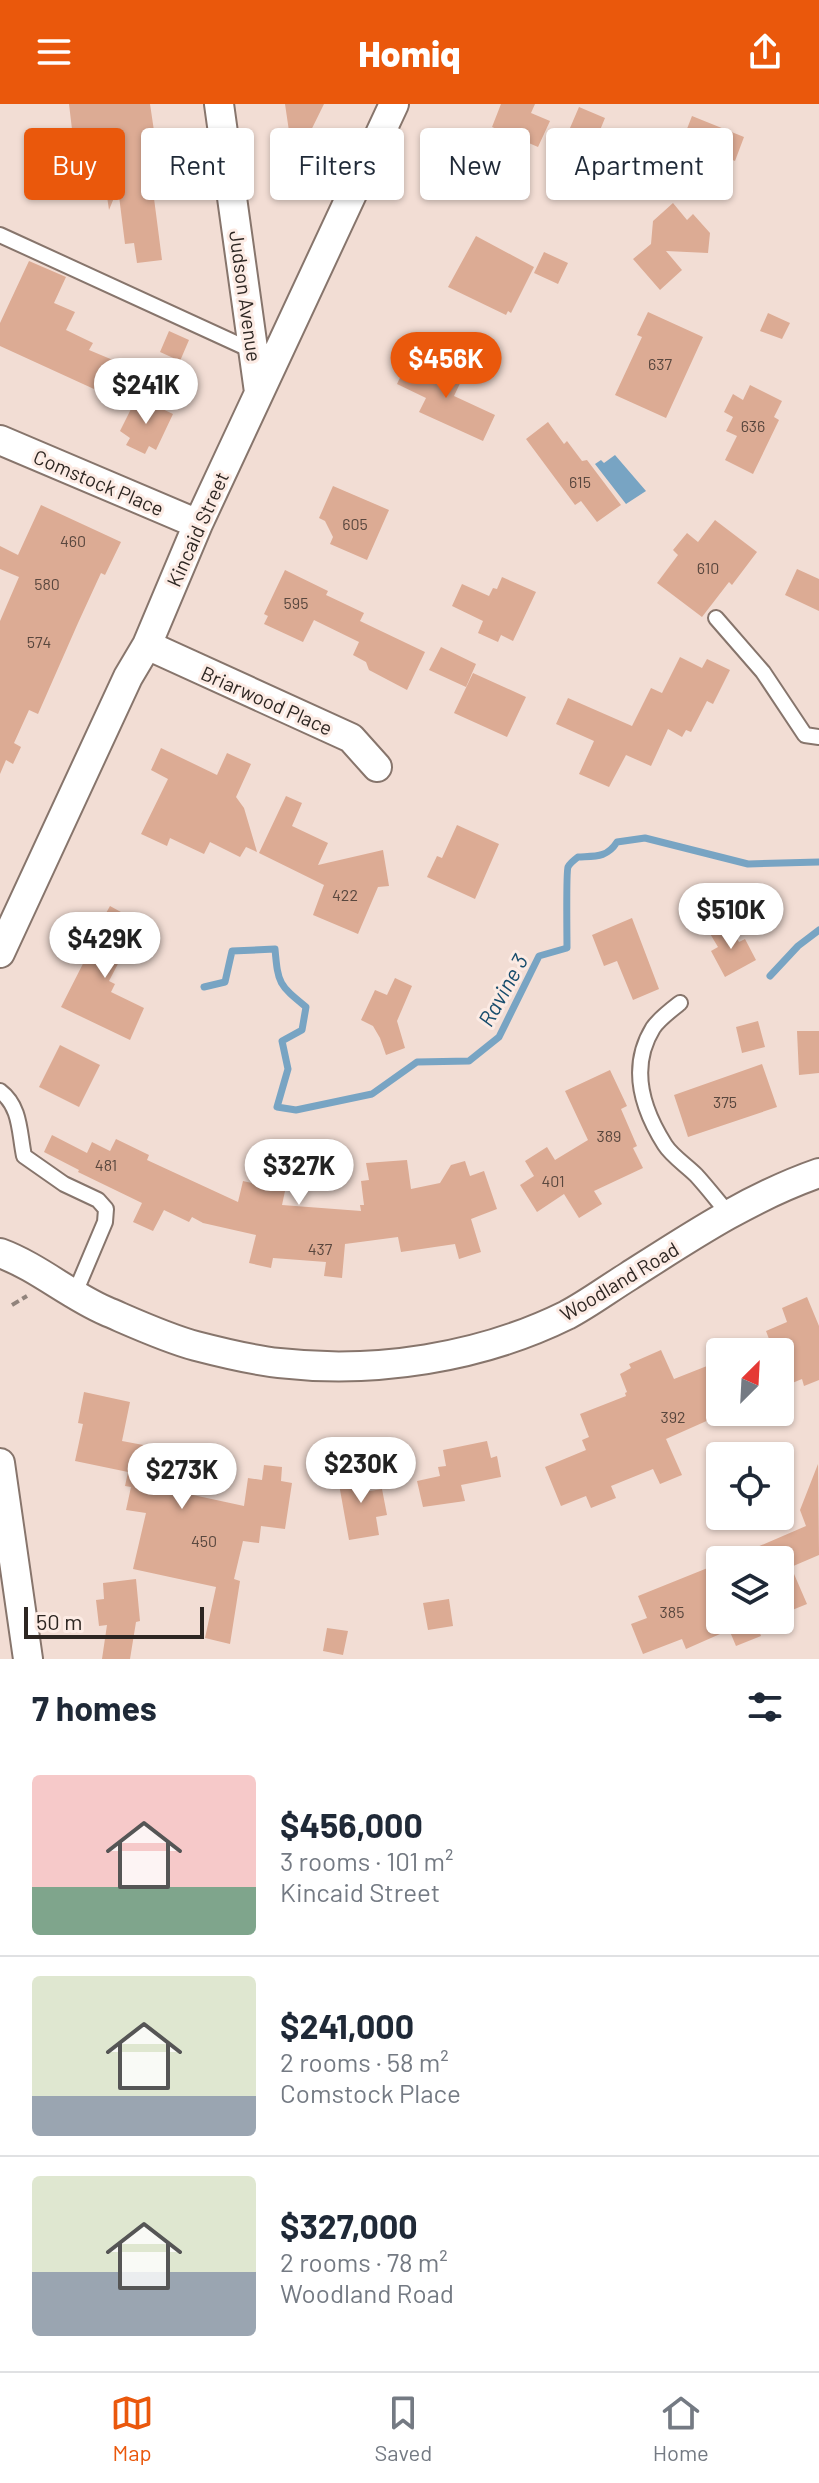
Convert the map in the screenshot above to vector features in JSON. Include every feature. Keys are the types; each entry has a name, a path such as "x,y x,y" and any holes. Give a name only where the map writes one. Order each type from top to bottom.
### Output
{"street":[{"name":"Judson Avenue","path":"219,104 259,392"},
{"name":"Kincaid Street","path":"0,953 128,677 147,645 198,524 394,104"},
{"name":"Comstock Place","path":"0,440 198,524"},
{"name":"Briarwood Place","path":"147,645 351,738 377,767"},
{"name":"Woodland Road","path":"0,1253 23,1262 103,1310 193,1345 277,1363 338,1367 429,1358 530,1331 569,1314 728,1213 781,1187 819,1173"},
{"path":"0,1463 4,1519 28,1659"}],"lane":[{"path":"0,235 254,351"},
{"path":"716,618 763,672 805,735 819,737"},
{"path":"680,1003 653,1027 638,1075 643,1097 666,1148 695,1174 728,1213"},
{"path":"0,1091 12,1102 17,1112 24,1156 64,1184 98,1200 106,1209 105,1222 75,1293"}],"path":[{"path":"12,1305 23,1297 35,1296"}],"water":[{"path":"615,455 646,491 626,504 595,464 601,460 604,463"}],"building":[{"path":"69,104 150,104 154,128 141,128 141,200 154,200 162,260 137,263 134,243 125,244 120,200 125,200 125,128 72,128"},
{"path":"285,104 324,104 312,128 289,128"},
{"path":"501,104 535,104 531,113 550,121 538,147 530,144 530,128 492,127"},
{"path":"579,107 605,118 601,128 570,128"},
{"path":"692,116 722,128 687,128"},
{"path":"733,133 744,137 733,160"},
{"path":"673,203 687,220 693,214 710,233 708,253 666,251 682,270 660,290 633,259 651,244 653,221"},
{"path":"476,236 534,267 511,313 508,311 506,315 448,287"},
{"path":"544,252 568,263 558,284 534,273"},
{"path":"29,261 66,277 54,303 75,312 66,330 93,343 89,350 132,368 118,400 0,346 0,323"},
{"path":"648,312 703,337 666,418 615,395 642,337 637,335"},
{"path":"768,313 790,323 782,339 760,331"},
{"path":"169,331 189,340 180,361 160,352"},
{"path":"408,361 436,374 440,366 463,377 454,396 495,415 483,441 419,412 426,398 397,384"},
{"path":"750,385 782,401 774,417 779,420 753,474 725,460 737,436 726,431 733,417 724,412 733,394 743,400"},
{"path":"137,397 173,414 156,450 149,446 145,454 126,445 130,438 120,431"},
{"path":"548,422 564,444 567,441 582,461 587,460 621,505 597,522 581,501 575,505 526,439"},
{"path":"333,486 389,510 367,560 330,544 333,537 325,521 319,518"},
{"path":"41,505 121,542 105,575 101,573 38,714 29,710 14,743 21,747 13,764 6,760 0,774 0,621 19,577 0,569 0,546 18,555"},
{"path":"715,520 757,552 702,617 657,583 678,555 673,550 687,533 698,542"},
{"path":"797,569 819,579 819,611 785,595"},
{"path":"285,570 364,613 360,621 425,652 407,690 369,670 366,662 353,655 359,642 314,620 303,642 264,624 268,616 264,614"},
{"path":"502,577 536,592 513,641 501,635 498,642 478,633 483,621 452,606 462,584 489,596 493,588 497,589"},
{"path":"441,647 476,664 466,687 429,670"},
{"path":"680,657 702,668 707,659 730,670 713,704 707,701 691,732 686,730 682,737 668,729 651,766 626,755 609,787 579,774 594,741 556,724 568,698 632,726 651,688 662,693"},
{"path":"473,673 526,697 507,737 454,713"},
{"path":"161,748 217,775 227,753 251,764 236,797 244,808 257,852 246,847 240,857 210,842 204,854 170,838 167,846 141,834 168,779 151,770"},
{"path":"286,796 302,803 292,826 328,843 318,865 383,850 389,886 378,887 358,934 313,915 324,885 259,853"},
{"path":"457,825 499,844 475,899 427,877 437,856 442,858"},
{"path":"110,906 130,917 123,930 133,935 109,981 115,984 111,992 144,1008 130,1040 61,1007"},
{"path":"632,918 659,989 633,1000 617,961 604,966 592,935"},
{"path":"727,923 739,942 745,939 756,960 725,977 711,951 718,947 709,932"},
{"path":"395,978 412,986 397,1021 405,1048 386,1055 373,1026 361,1020 375,990 387,995"},
{"path":"758,1021 765,1047 742,1053 736,1027"},
{"path":"797,1031 819,1031 819,1073 799,1075"},
{"path":"60,1045 100,1065 79,1107 39,1087"},
{"path":"762,1064 777,1107 688,1137 674,1095"},
{"path":"610,1070 627,1106 621,1109 643,1168 594,1191 602,1204 579,1218 564,1194 537,1212 520,1185 534,1176 525,1161 547,1147 555,1160 588,1140 565,1091"},
{"path":"52,1135 87,1153 92,1142 110,1151 116,1139 149,1155 147,1160 238,1202 243,1181 285,1191 282,1205 361,1211 360,1205 364,1205 361,1181 369,1180 366,1163 407,1160 411,1189 440,1183 451,1165 465,1161 470,1176 484,1171 497,1209 471,1219 481,1252 459,1259 455,1244 401,1252 398,1237 345,1244 342,1278 324,1276 326,1262 273,1258 271,1268 249,1263 256,1235 203,1223 192,1217 189,1222 164,1210 153,1231 133,1222 142,1203 44,1152"},
{"path":"807,1297 819,1326 819,1380 804,1386 802,1379 794,1382 794,1338 769,1338 766,1331 787,1322 782,1308"},
{"path":"661,1350 674,1379 706,1366 706,1421 666,1439 682,1475 660,1484 653,1469 611,1486 616,1498 591,1508 586,1496 561,1506 545,1467 586,1450 582,1440 589,1437 580,1414 626,1396 620,1374 631,1368 629,1364"},
{"path":"84,1392 130,1402 122,1441 170,1450 167,1467 174,1468 170,1490 244,1506 248,1478 262,1480 264,1465 282,1467 281,1481 292,1483 285,1529 261,1526 259,1543 243,1541 234,1579 240,1581 230,1644 205,1638 216,1587 133,1569 146,1513 126,1510 131,1487 125,1486 128,1472 75,1461 83,1424 78,1423"},
{"path":"487,1441 491,1458 497,1456 501,1477 461,1485 465,1501 423,1507 417,1481 440,1476 438,1467 446,1466 443,1450"},
{"path":"818,1464 819,1555 794,1566 794,1546 760,1546 806,1526 800,1510"},
{"path":"355,1470 357,1479 368,1477 370,1491 382,1489 387,1515 376,1517 379,1535 349,1540 337,1473"},
{"path":"706,1569 706,1634 720,1634 686,1649 682,1639 643,1654 631,1624 647,1618 638,1596"},
{"path":"794,1574 807,1604 794,1609"},
{"path":"136,1579 140,1621 136,1622 130,1659 102,1659 107,1625 99,1626 96,1600 104,1599 103,1583"},
{"path":"449,1599 453,1626 428,1630 423,1603"},
{"path":"327,1628 348,1631 343,1655 323,1651"},
{"path":"731,1634 760,1634 761,1636 736,1646"}],"waterway":[{"name":"Ravine 3","path":"204,987 225,982 232,951 275,949 282,983 306,1007 302,1030 282,1041 288,1069 277,1107 296,1110 372,1094 417,1062 469,1061 499,1037 539,956 567,948 567,871 578,857 600,855 617,842 645,838 748,864 819,862"},
{"name":"Ravine 3","path":"770,976 798,946 819,930"}]}
